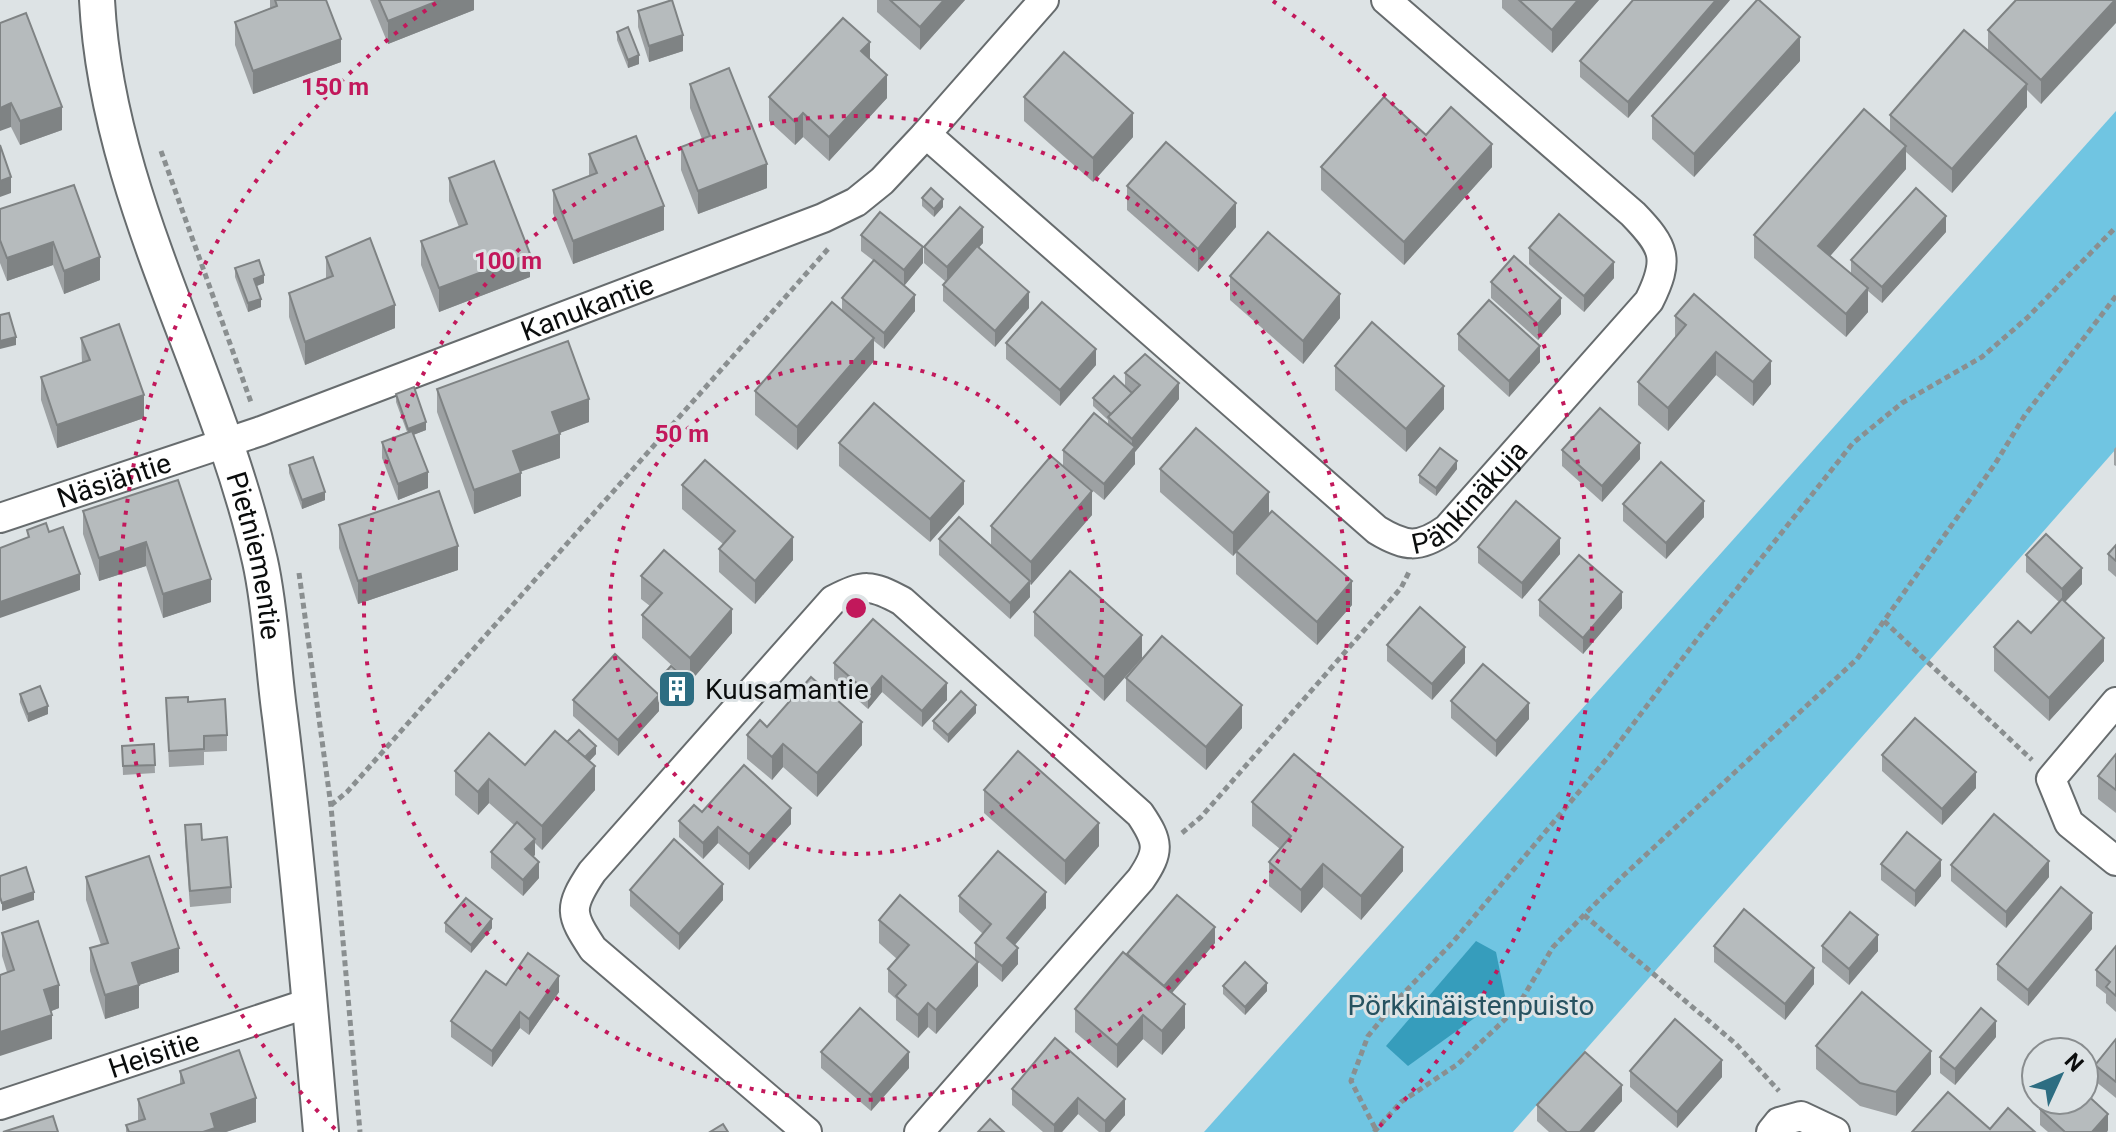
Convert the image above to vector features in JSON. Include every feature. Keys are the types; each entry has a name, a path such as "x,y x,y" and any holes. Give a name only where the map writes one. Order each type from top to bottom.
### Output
{"street":[{"name":"Pietniementie","path":"97,0 112,116 139,210 226,443 260,563 296,845 321,1132"},
{"name":"Kanukantie","path":"226,443 823,218 856,202 935,142 1044,0"},
{"name":"Pähkinäkuja","path":"935,142 1377,530 1396,541 1415,544 1433,539 1447,529 1649,301 1660,278 1663,257 1652,234 1633,214 1386,0"},
{"name":"Näsiäntie","path":"0,518 226,443"},
{"path":"807,1132 593,949 575,922 575,897 592,872 833,600 856,589 877,588 902,601 1140,814 1156,844 1152,862 1141,879 919,1132"},
{"path":"2116,702 2051,779 2069,823 2116,861"},
{"name":"Heisitie","path":"0,1105 309,1003"},
{"path":"1771,1132 1779,1122 1801,1116 1835,1132"}],"path":[{"path":"2116,227 2027,318 1982,357 1902,403 1853,443 1701,634 1609,756 1452,943 1368,1036 1351,1081 1375,1130 1401,1102 1458,1064 1516,1009 1553,947 1584,915 1857,659 1995,464 2025,415 2116,296"},
{"path":"331,806 358,781 829,247"},
{"path":"1156,844 1183,832 1201,817 1401,588 1411,566 1415,544"},
{"path":"1884,621 2051,779"},
{"path":"1584,915 1736,1044 1801,1116"}],"green space":[{"name":"Pörkkinäistenpuisto","path":"2116,111 2116,449 1513,1132 1204,1132"}],"shaded area":[{"path":"1476,941 1496,952 1505,996 1408,1066 1386,1046"}],"building":[{"path":"275,0 326,0 341,39 253,71 235,22 277,6"},
{"path":"379,0 440,0 388,21"},
{"path":"672,0 683,35 649,46 638,11"},
{"path":"890,0 944,0 920,27"},
{"path":"1519,0 1578,0 1552,30"},
{"path":"1633,0 1716,0 1628,102 1580,61"},
{"path":"1757,0 1800,37 1694,154 1652,116"},
{"path":"2016,0 2115,0 2041,80 1988,30"},
{"path":"26,13 62,107 20,121 11,103 0,108 0,23"},
{"path":"843,18 870,42 861,51 887,75 829,137 803,113 795,122 769,97"},
{"path":"628,27 639,55 628,60 617,32"},
{"path":"1964,30 2027,84 1952,169 1890,115"},
{"path":"1064,52 1133,113 1093,158 1024,97"},
{"path":"729,68 767,164 698,191 681,147 710,136 690,84"},
{"path":"1384,97 1426,135 1451,107 1492,144 1404,242 1321,167"},
{"path":"1864,109 1906,146 1818,246 1868,288 1846,314 1754,235"},
{"path":"636,136 664,206 573,241 553,190 597,173 589,154"},
{"path":"1166,142 1236,203 1198,249 1127,186"},
{"path":"0,145 11,177 0,181"},
{"path":"494,161 530,254 439,288 421,241 467,224 449,178"},
{"path":"74,185 100,257 64,271 53,242 7,258 0,240 0,209"},
{"path":"931,188 943,199 934,209 922,198"},
{"path":"1916,188 1946,216 1882,287 1851,260"},
{"path":"960,207 983,227 947,267 924,247"},
{"path":"880,212 923,247 904,270 861,235"},
{"path":"1559,214 1614,262 1584,296 1529,248"},
{"path":"1268,232 1340,294 1303,341 1230,276"},
{"path":"370,238 395,305 305,342 289,293 333,276 326,257"},
{"path":"977,246 1029,292 995,331 943,285"},
{"path":"1514,256 1561,298 1538,324 1491,282"},
{"path":"259,260 264,275 254,279 261,299 248,303 235,268"},
{"path":"874,260 915,295 884,333 842,298"},
{"path":"1694,294 1771,361 1753,382 1716,352 1668,408 1638,382 1686,325 1675,316"},
{"path":"1489,300 1540,346 1509,381 1458,334"},
{"path":"832,302 874,338 797,427 755,391"},
{"path":"1042,302 1096,349 1060,390 1006,343"},
{"path":"9,313 16,337 0,341 0,315"},
{"path":"1372,322 1444,386 1406,429 1335,366"},
{"path":"119,324 144,395 57,425 41,377 90,360 81,338"},
{"path":"568,341 589,399 552,412 560,434 513,451 521,473 474,490 437,389"},
{"path":"1145,354 1179,383 1132,439 1108,417 1140,385 1125,373"},
{"path":"1114,376 1132,393 1111,414 1093,398"},
{"path":"414,387 426,422 408,429 396,394"},
{"path":"874,403 964,481 930,519 839,443"},
{"path":"1600,408 1640,443 1602,486 1562,450"},
{"path":"1094,413 1135,447 1104,484 1063,450"},
{"path":"1196,428 1269,492 1233,533 1160,469"},
{"path":"412,431 428,472 398,484 382,442"},
{"path":"1440,448 1457,461 1436,488 1419,475"},
{"path":"1051,456 1092,491 1031,562 991,526"},
{"path":"313,457 325,492 302,500 289,465"},
{"path":"705,460 793,537 755,581 719,549 735,531 682,485"},
{"path":"1661,462 1704,501 1666,543 1623,504"},
{"path":"178,480 211,579 163,594 146,542 99,558 83,511"},
{"path":"439,491 458,546 358,581 339,525"},
{"path":"1516,501 1560,538 1522,583 1478,547"},
{"path":"1272,511 1352,581 1317,622 1236,551"},
{"path":"959,517 1030,581 1010,603 939,539"},
{"path":"46,523 49,532 63,527 80,574 0,602 0,548 29,537 27,530"},
{"path":"2046,534 2082,568 2062,589 2026,555"},
{"path":"2116,545 2116,561 2108,554"},
{"path":"664,550 732,609 690,658 642,615 662,593 641,576"},
{"path":"1579,555 1622,592 1583,638 1539,600"},
{"path":"1070,571 1142,635 1104,677 1034,612"},
{"path":"2062,599 2104,638 2049,698 1994,647 2018,621 2031,633"},
{"path":"1420,607 1465,647 1432,684 1387,645"},
{"path":"873,619 947,683 922,711 882,676 868,693 834,663"},
{"path":"1162,636 1242,705 1206,747 1126,678"},
{"path":"615,654 659,695 618,740 573,700"},
{"path":"1483,664 1529,703 1496,741 1451,701"},
{"path":"671,666 693,685 684,696 662,676"},
{"path":"811,677 862,722 817,773 783,744 772,757 747,735 760,720 767,727"},
{"path":"40,686 48,706 28,714 20,694"},
{"path":"961,691 976,705 948,735 933,721"},
{"path":"188,697 188,702 225,699 227,735 204,736 204,749 169,751 166,698"},
{"path":"1915,718 1976,772 1942,809 1882,755"},
{"path":"579,730 596,746 585,757 567,742"},
{"path":"555,731 595,766 542,826 489,779 478,792 455,771 489,733 525,765"},
{"path":"154,744 155,765 123,766 122,746"},
{"path":"1018,751 1099,823 1065,861 984,790"},
{"path":"1294,754 1403,847 1361,896 1323,864 1301,890 1269,862 1291,836 1252,802"},
{"path":"2116,754 2116,790 2098,776"},
{"path":"744,765 791,808 749,854 718,827 703,843 679,821 694,805 702,812"},
{"path":"1994,814 2049,861 2006,912 1951,865"},
{"path":"517,822 535,839 525,849 539,862 523,880 491,852"},
{"path":"201,824 202,840 227,837 231,887 190,891 185,825"},
{"path":"1907,832 1941,860 1915,891 1881,864"},
{"path":"674,839 723,884 679,934 630,890"},
{"path":"998,851 1046,892 1007,938 1018,948 1002,966 975,943 991,924 959,896"},
{"path":"149,856 179,948 132,963 139,985 105,995 90,948 108,943 86,877"},
{"path":"26,867 34,892 2,903 0,876"},
{"path":"2061,887 2092,913 2028,990 1997,964"},
{"path":"900,895 978,962 936,1010 928,1003 918,1015 896,996 906,985 888,969 909,945 879,920"},
{"path":"1177,895 1215,927 1164,986 1127,954"},
{"path":"466,898 492,919 471,945 445,923"},
{"path":"1744,909 1814,968 1785,1004 1714,946"},
{"path":"1850,912 1878,935 1849,969 1822,946"},
{"path":"38,921 59,985 44,990 52,1015 0,1032 0,975 14,970 2,933"},
{"path":"2116,946 2116,996 2106,987 2110,982 2096,970"},
{"path":"1123,952 1185,1004 1162,1031 1143,1015 1117,1045 1075,1009"},
{"path":"528,953 559,976 529,1019 520,1012 492,1051 451,1021 486,971 506,985"},
{"path":"1245,962 1267,983 1245,1007 1223,986"},
{"path":"1862,992 1931,1051 1896,1092 1860,1083 1816,1046"},
{"path":"860,1008 909,1052 871,1095 821,1052"},
{"path":"1981,1008 1996,1021 1955,1069 1940,1057"},
{"path":"1675,1019 1722,1060 1677,1112 1630,1071"},
{"path":"1055,1038 1125,1099 1105,1121 1078,1098 1054,1125 1012,1089"},
{"path":"2116,1039 2116,1082 2100,1069 2100,1059"},
{"path":"239,1050 256,1098 211,1114 215,1128 203,1132 129,1132 126,1125 145,1119 138,1099 184,1083 180,1071"},
{"path":"1585,1052 1622,1085 1580,1132 1567,1132 1537,1105"},
{"path":"1948,1092 1990,1129 2008,1108 2035,1132 1912,1132"},
{"path":"2100,1107 2108,1114 2092,1132 2065,1132 2048,1116 2100,1116"},
{"path":"53,1116 58,1132 3,1132"},
{"path":"990,1119 1004,1132 978,1132"},
{"path":"723,1124 728,1132 710,1132"}],"place":[{"name":"Kuusamantie","path":"677,689"}]}
